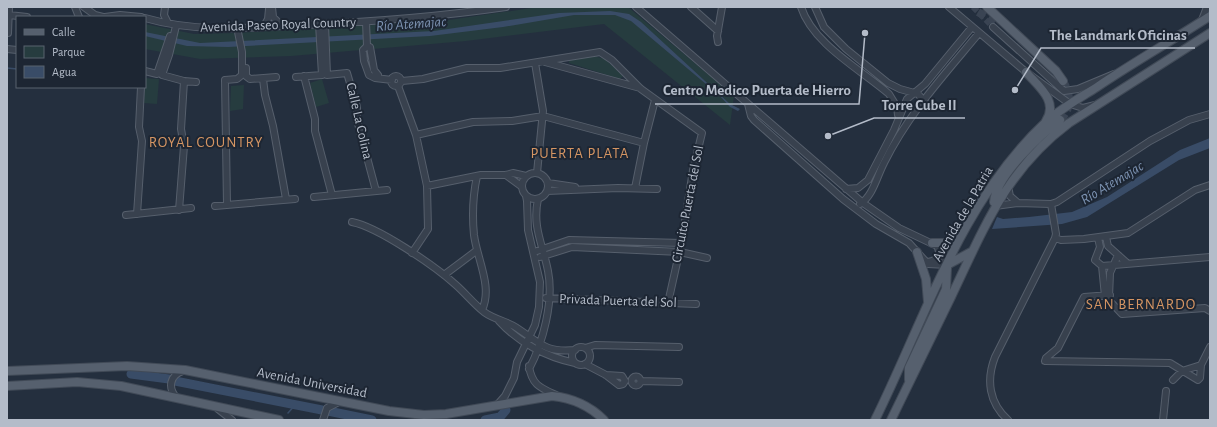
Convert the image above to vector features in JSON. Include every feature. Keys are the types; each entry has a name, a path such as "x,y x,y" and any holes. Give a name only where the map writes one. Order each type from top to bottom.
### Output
{"main road":[{"path":"987,7 1056,71 1064,81 1054,75 994,24"},
{"name":"Avenida de la Patria","path":"874,420 964,232 993,184 1017,153 1046,122 1070,104 1210,16"},
{"name":"Avenida de la Patria","path":"891,420 995,206 1022,167 1050,137 1096,105 1210,33"},
{"path":"1026,72 1048,99 1050,110 1046,122"},
{"path":"995,206 996,194 1010,170 1034,142 1060,120"},
{"path":"993,184 989,201 995,206"},
{"path":"934,244 949,243 964,232"},
{"path":"909,382 909,368 946,289 947,265 959,260 973,251"},
{"path":"917,252 927,286 928,306"},
{"name":"Avenida Universidad","path":"7,371 127,366 185,370 339,402 389,411 424,415 446,414 542,397 560,397 586,406 604,420"},
{"path":"7,386 77,382 121,386 279,420"}],"street":[{"path":"8,33 9,7"},
{"path":"76,9 84,7 95,15 100,16"},
{"path":"153,20 160,13 161,7"},
{"path":"165,7 164,15 173,27 162,75 184,81 196,82"},
{"path":"264,26 269,16 269,7"},
{"path":"272,7 273,17 282,26"},
{"name":"Avenida Paseo Royal Country","path":"146,18 173,27 322,27 366,25 506,7"},
{"path":"636,7 796,145 860,201 906,232 934,244 943,254 947,265 932,265 925,261 909,243 876,224 853,207 751,116 748,104"},
{"path":"691,7 718,31"},
{"path":"718,42 718,31 722,7"},
{"path":"801,7 807,21 820,38 889,94 897,107 898,119 901,124 905,126"},
{"path":"815,7 820,20 828,31 888,83 900,89 915,92 920,95 923,100"},
{"path":"949,7 1026,72 1070,104 1083,108 1096,105"},
{"path":"1200,22 1208,7"},
{"path":"9,15 18,16"},
{"path":"112,16 130,16"},
{"path":"994,24 1064,91 1078,89 1104,77 1117,74"},
{"path":"366,25 367,46 363,50 366,67 369,76 379,78 372,50 367,46"},
{"path":"237,27 241,35 246,76 250,79 276,77"},
{"path":"241,35 246,27"},
{"name":"Calle La Colina","path":"296,76 322,75 322,27"},
{"path":"860,201 868,180 907,99 925,84 972,27"},
{"path":"820,38 828,31"},
{"path":"853,207 860,201 868,198 885,160 905,126 923,100 979,33"},
{"path":"146,71 157,74 169,46"},
{"name":"Calle La Colina","path":"323,48 327,74 347,73 357,107 357,120 376,191"},
{"path":"227,205 225,80 237,79 242,75 244,52"},
{"name":"Circuito Puerta del Sol","path":"379,78 392,80 398,76 400,84 467,68 500,68 600,52 612,60 641,89 702,133 693,170 682,243 668,303"},
{"name":"Circuito Puerta del Sol","path":"544,61 641,89"},
{"path":"535,63 544,116 537,173"},
{"path":"304,76 315,117 315,131 332,195"},
{"path":"263,79 286,199"},
{"path":"179,210 184,146 181,129 184,81"},
{"path":"400,84 416,135 427,186 428,229 412,253"},
{"path":"136,214 142,141 139,127 141,88"},
{"path":"635,188 644,142 655,100"},
{"path":"995,206 1051,204 1069,195 1150,141 1189,120 1210,114"},
{"path":"416,135 473,122 512,121 544,116 644,142"},
{"path":"774,137 780,135 789,143 796,145"},
{"path":"427,186 477,176 506,175 513,173 526,176 537,173 544,177 548,183 547,191 542,198 529,198 526,196"},
{"path":"498,404 508,391 518,360 538,315 540,298 539,275 532,252 528,230 526,196 522,186 506,175"},
{"path":"818,177 825,175 839,188 846,189 858,188 868,180"},
{"path":"477,176 473,211 476,251 486,290 482,310"},
{"path":"522,186 526,176"},
{"path":"548,183 584,189"},
{"path":"1055,238 1061,240 1098,238 1128,233 1195,190 1210,185"},
{"path":"1008,186 1010,196 1018,204"},
{"path":"547,191 635,188 657,189"},
{"path":"314,197 386,190"},
{"path":"215,206 295,199"},
{"path":"538,199 536,225 549,278 549,299 547,315 529,369 531,378 536,384 560,397"},
{"path":"1004,419 991,395 990,375 995,357 1055,238 1055,227 1051,204"},
{"path":"126,215 191,208"},
{"path":"352,222 360,224 412,253 444,275 482,310 499,321 510,324 542,353 580,365 585,364 606,375 619,385 628,381 636,385 641,381 679,382"},
{"path":"876,224 882,222 899,231 906,232"},
{"path":"1106,237 1108,246 1128,263"},
{"path":"1098,238 1100,247 1095,260 1102,266 1108,297 1122,314 1205,308 1210,311"},
{"path":"535,259 542,253 569,240 682,243"},
{"path":"616,242 616,249"},
{"path":"925,261 932,262 937,258 939,253 934,244"},
{"path":"532,252 542,253 572,247 680,252 707,258"},
{"path":"444,275 476,251"},
{"path":"1108,297 1110,273 1118,255"},
{"path":"1102,266 1210,257"},
{"path":"1108,297 1084,298 1057,350 1046,358 1045,361 1170,363 1198,380 1200,378 1201,365 1210,347"},
{"name":"Privada Puerta del Sol","path":"540,298 696,304"},
{"path":"537,347 575,350 581,347 585,348 595,345 679,347"},
{"path":"585,348 590,356 585,364"},
{"path":"575,350 572,356 575,363"},
{"path":"1057,350 1066,362"},
{"path":"1173,380 1182,371 1201,365"},
{"path":"177,398 172,391 171,382 176,374 185,370"},
{"path":"1163,420 1166,391"},
{"path":"323,420 327,408 339,402"},
{"path":"213,406 226,413 232,420"}],"green space":[{"path":"538,7 628,7 734,96 730,125 604,24 466,41 291,56 200,59 146,49 146,24 194,34 442,21"},
{"path":"594,56 605,59 623,76 620,79 569,63 569,60"},
{"path":"146,78 159,79 157,104 144,103"},
{"path":"322,79 329,103 316,107 310,83"},
{"path":"244,85 243,109 230,111 231,86"}],"water":[{"path":"610,11 629,14 641,22 730,104 740,109 738,111 730,107 719,95 631,21 615,15 574,15 503,27 430,36 228,47 187,46 146,36 146,32 200,43 434,31 559,13"},
{"path":"1210,138 1210,148 1179,160 1087,217 1062,224 992,229 997,217 1003,219 1072,212 1107,197 1180,150"}],"waterway":[{"name":"Río Atemajac","path":"7,68 16,69"},
{"path":"131,374 169,379"},
{"path":"175,381 322,410"},
{"path":"288,413 296,404"},
{"path":"485,420 500,417 506,410"},
{"path":"328,411 372,420"}],"tunnel":[{"path":"973,7 993,27"},
{"path":"978,12 995,22"},
{"path":"1060,120 1067,111 1069,101 1068,91 1063,81"}],"place":[{"name":"Centro Medico Puerta de Hierro","path":"865,33"},
{"name":"The Landmark Oficinas","path":"1015,90"},
{"name":"Torre Cube II","path":"828,136"}],"district":[{"name":"ROYAL COUNTRY","path":"206,142"},
{"name":"PUERTA PLATA","path":"580,153"},
{"name":"SAN BERNARDO","path":"1141,304"}]}
